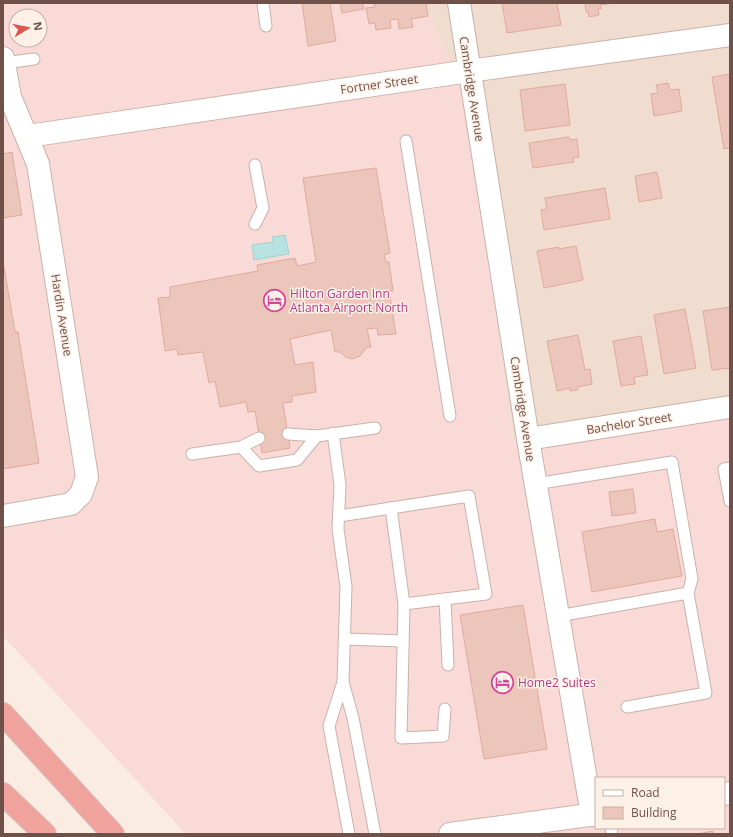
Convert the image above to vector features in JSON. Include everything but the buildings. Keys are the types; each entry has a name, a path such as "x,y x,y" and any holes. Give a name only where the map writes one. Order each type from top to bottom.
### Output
{"highway":[{"path":"3,714 113,834"},
{"path":"3,794 45,834"}],"street":[{"name":"Cambridge Avenue","path":"459,3 535,484 594,815"},
{"name":"Fortner Street","path":"28,136 469,71 730,35"},
{"name":"Hardin Avenue","path":"3,61 10,97 10,115 28,136 38,164 86,477 81,494 71,504 3,516"},
{"name":"Bachelor Street","path":"528,439 730,407"},
{"path":"450,834 594,815"}],"lane":[{"path":"262,3 266,26"},
{"path":"3,61 34,59"},
{"path":"406,141 450,416"},
{"path":"255,165 263,208 255,224"},
{"path":"288,434 317,436 375,428"},
{"path":"333,433 340,485 338,529 346,587 343,682 328,726 349,834"},
{"path":"240,447 259,466 297,460 317,436"},
{"path":"192,454 240,447 259,438"},
{"path":"535,484 672,462 692,579 688,593 706,693 627,707"},
{"path":"730,468 724,469 730,501"},
{"path":"339,516 469,496 486,594 404,604"},
{"path":"392,508 404,604 401,738 443,736 445,710"},
{"path":"558,616 688,593"},
{"path":"445,598 448,666"},
{"path":"345,639 403,641"},
{"path":"343,682 353,718 375,834"}],"shaded area":[{"path":"3,3 423,3 466,95 513,440 730,408 730,834 186,834 3,636"},
{"path":"423,3 730,3 730,408 513,440 466,95"}],"water":[{"path":"285,235 289,254 254,260 252,245 273,242 272,237"}],"place":[{"name":"Hilton Garden Inn Atlanta Airport North","path":"274,300"},
{"name":"Home2 Suites","path":"503,682"}]}
